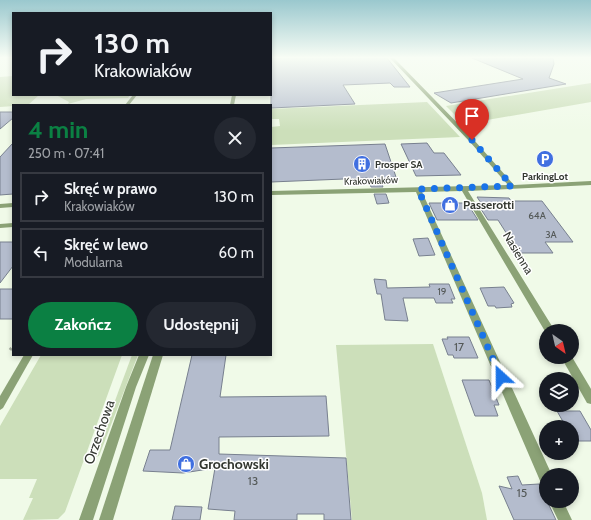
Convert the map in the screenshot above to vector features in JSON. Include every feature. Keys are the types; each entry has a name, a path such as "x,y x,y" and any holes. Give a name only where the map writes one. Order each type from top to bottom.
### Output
{"street":[{"path":"416,82 472,140 512,186"},
{"name":"Krakowiaków","path":"272,193 591,183"},
{"name":"Nasienna","path":"464,188 546,324"},
{"path":"418,189 542,468"},
{"path":"0,206 12,205"},
{"name":"Orzechowa","path":"86,520 128,394 144,356"},
{"path":"106,520 158,356"},
{"path":"570,364 591,399"},
{"path":"559,508 565,520"}],"lane":[{"path":"0,226 12,225"},
{"path":"0,405 28,356"}],"green space":[{"path":"0,82 12,82 12,96 38,96 29,104 12,104 12,106 0,107"},
{"path":"591,83 591,102 464,124 446,106"},
{"path":"58,96 129,96 128,98 86,99 68,104 69,102"},
{"path":"427,102 460,137 272,145 272,127 280,126 279,119 272,119 272,109"},
{"path":"433,344 482,493 487,520 352,520 336,345"},
{"path":"40,356 122,356 65,512 58,519 23,520 33,498 29,498 37,479 0,479 0,426"},
{"path":"132,356 138,356 99,456 94,457"}],"building":[{"path":"272,82 406,82 410,87 394,87 390,83 343,85 355,104 272,108"},
{"path":"502,82 561,82 566,84 451,103 434,93"},
{"path":"0,112 12,112 12,119 0,129"},
{"path":"427,143 434,153 444,153 461,175 416,176 401,144"},
{"path":"12,144 12,194 0,195 0,157"},
{"name":"Prosper SA","path":"385,144 396,177 379,178 383,187 371,187 368,178 272,182 272,148"},
{"path":"374,194 386,194 389,203 377,204"},
{"path":"477,197 509,198 511,201 542,201 573,242 545,242 553,253 519,253 498,220 488,220 477,203 481,203"},
{"path":"429,203 467,203 478,220 437,220"},
{"path":"428,238 435,255 419,256 413,239"},
{"path":"0,242 12,242 12,267 0,283"},
{"path":"374,279 386,280 387,288 430,287 429,284 449,284 455,299 451,299 453,303 436,303 434,298 403,298 408,321 385,320 381,294 377,294"},
{"path":"504,287 514,303 511,304 512,307 496,308 495,306 488,306 480,288"},
{"path":"0,289 12,289 12,319 0,319"},
{"path":"447,337 469,337 478,358 454,358 453,355 448,355 442,339 448,339"},
{"path":"192,356 226,356 220,397 326,396 329,436 219,437 219,454 346,458 351,520 324,520 324,514 297,514 297,520 234,520 235,511 208,509 215,468 183,473 143,471 150,450 170,450"},
{"path":"462,380 489,380 499,405 494,405 498,416 475,416"},
{"path":"580,411 591,430 591,441 579,441 579,420 562,420 558,412"},
{"path":"518,476 522,485 539,484 539,508 550,508 556,520 514,520 499,486 512,489 507,477"},
{"path":"175,506 202,507 200,520 172,520"}],"place":[{"name":"ParkingLot","path":"545,159"},
{"name":"Prosper SA","path":"362,164"},
{"name":"Passerotti","path":"450,205"},
{"name":"Grochowski","path":"186,464"}],"route":[{"path":"472,140 512,186 418,189 501,377"}]}
